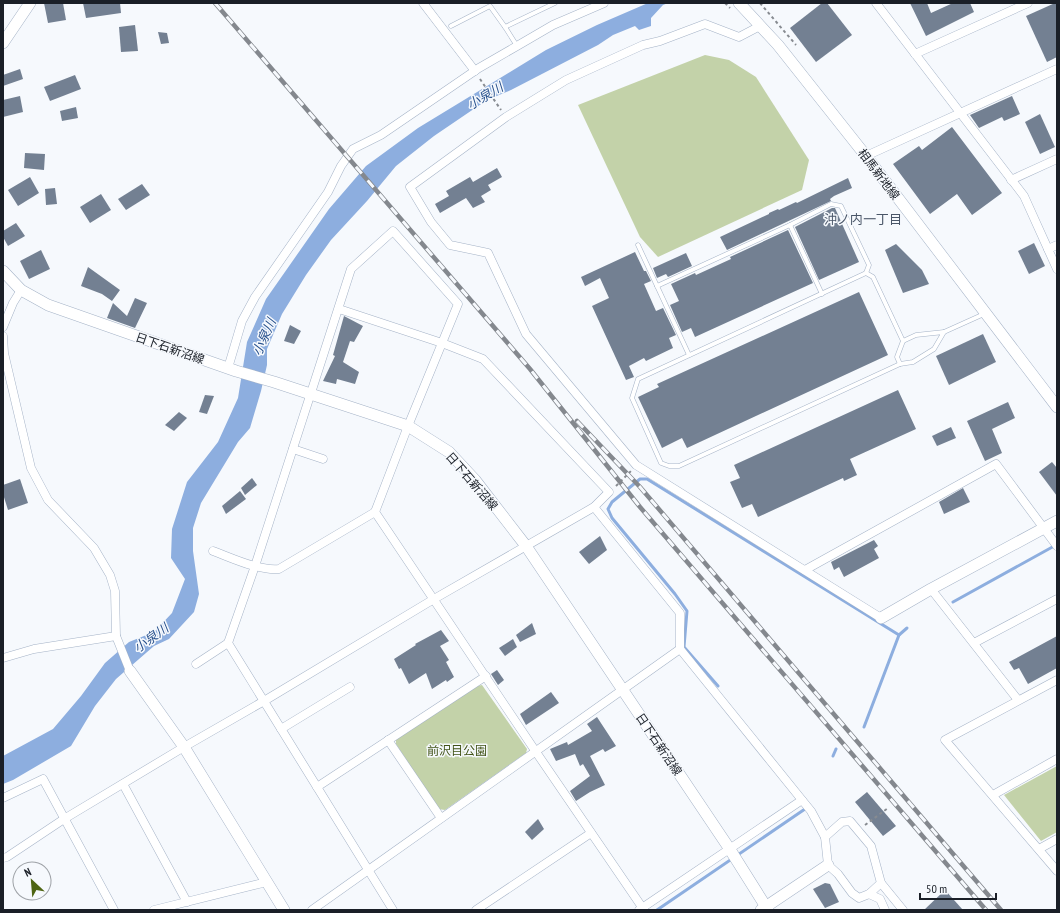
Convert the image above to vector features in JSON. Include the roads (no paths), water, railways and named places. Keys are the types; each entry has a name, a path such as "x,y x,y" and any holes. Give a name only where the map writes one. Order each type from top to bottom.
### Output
{"main road":[{"path":"3,43 30,3"},
{"name":"相馬新地線","path":"739,3 778,45 866,156 1057,407"},
{"name":"日下石新沼線","path":"3,271 21,290 48,305 232,370 310,393 408,426 449,452 475,480 526,546 733,854 765,909"},
{"path":"881,618 931,589 1057,521"},
{"path":"130,671 184,746 284,910"},
{"path":"765,909 828,865"}],"street":[{"path":"423,3 475,71"},
{"path":"232,370 242,321 255,297 328,192 341,166 353,149 381,135 475,71 516,46 553,25 604,3"},
{"path":"876,3 1024,196 1057,268"},
{"path":"915,54 1028,3"},
{"path":"760,26 739,37 705,24 660,41 643,45 566,80 506,117 410,187 432,222 450,245 488,253 526,334 636,465 881,618"},
{"path":"866,156 1057,69"},
{"path":"1011,180 1057,159"},
{"path":"196,664 228,643 255,566 351,269 393,231 458,304 408,426 376,512 279,569 271,570 255,566 213,551"},
{"path":"1048,249 1057,245"},
{"path":"3,327 13,303 21,290"},
{"path":"3,858 7,857 64,819 184,746 264,701 434,599 594,507 609,492 483,359 339,309"},
{"path":"3,336 4,353 31,468 48,500 94,548 110,575 115,591 117,638 130,671"},
{"path":"292,448 323,459"},
{"path":"805,570 996,464 1057,546"},
{"path":"594,507 680,613 680,650 811,811 825,838 828,865 838,874 852,893 859,898 869,894 881,883"},
{"path":"376,512 641,909 733,854 802,800"},
{"path":"931,589 1018,700"},
{"path":"974,643 1057,599"},
{"path":"3,658 34,649 117,638"},
{"path":"228,643 393,910"},
{"path":"312,910 440,818 680,650"},
{"path":"317,787 486,676"},
{"path":"1057,680 945,740 1057,871"},
{"path":"281,729 350,687"},
{"path":"388,740 440,818"},
{"path":"993,795 1057,759"},
{"path":"3,798 42,779 114,910"},
{"path":"123,784 187,902"},
{"path":"825,838 842,822 850,821 872,846 881,883 903,910"},
{"path":"476,910 591,833"},
{"path":"1039,849 1057,839"},
{"path":"154,910 267,882"},
{"path":"869,894 880,899 885,910"}],"lane":[{"path":"505,27 546,5 555,3"},
{"path":"451,26 490,6 516,46"},
{"path":"657,286 790,225 831,204 841,206 870,265 866,273 638,379 632,398 661,463 668,466 679,466 900,364 913,362 934,349 944,332"},
{"path":"790,225 822,294"},
{"path":"638,245 689,355"},
{"path":"866,273 874,277 903,340 897,357 900,364"},
{"path":"903,340 916,335 944,332 985,313"}],"water":[{"name":"小泉川","path":"648,3 668,3 663,5 651,18 651,26 639,30 635,26 613,35 598,45 511,90 487,100 434,136 396,166 367,201 331,240 306,275 282,314 267,349 267,365 250,428 238,442 201,503 193,528 193,551 199,594 194,612 169,639 154,646 116,679 95,706 71,746 13,780 3,784 3,756 53,729 81,696 105,663 129,642 154,632 172,613 185,579 171,558 172,529 187,482 218,442 238,398 247,342 266,299 329,209 366,166 418,128 546,50 597,25"}],"waterway":[{"path":"718,686 684,647 687,611 675,594 612,518 608,509 612,502 640,479 647,479 899,635"},
{"path":"953,602 1056,545"},
{"path":"864,727 899,635 907,628"},
{"path":"833,756 836,749"},
{"path":"657,910 805,809"}],"railway":[{"path":"215,3 530,369 640,507 986,910"},
{"path":"577,421 640,487 1001,910"}],"district":[{"name":"沖ノ内一丁目","path":"863,219"}],"park label":[{"name":"前沢目公園","path":"457,750"}]}
